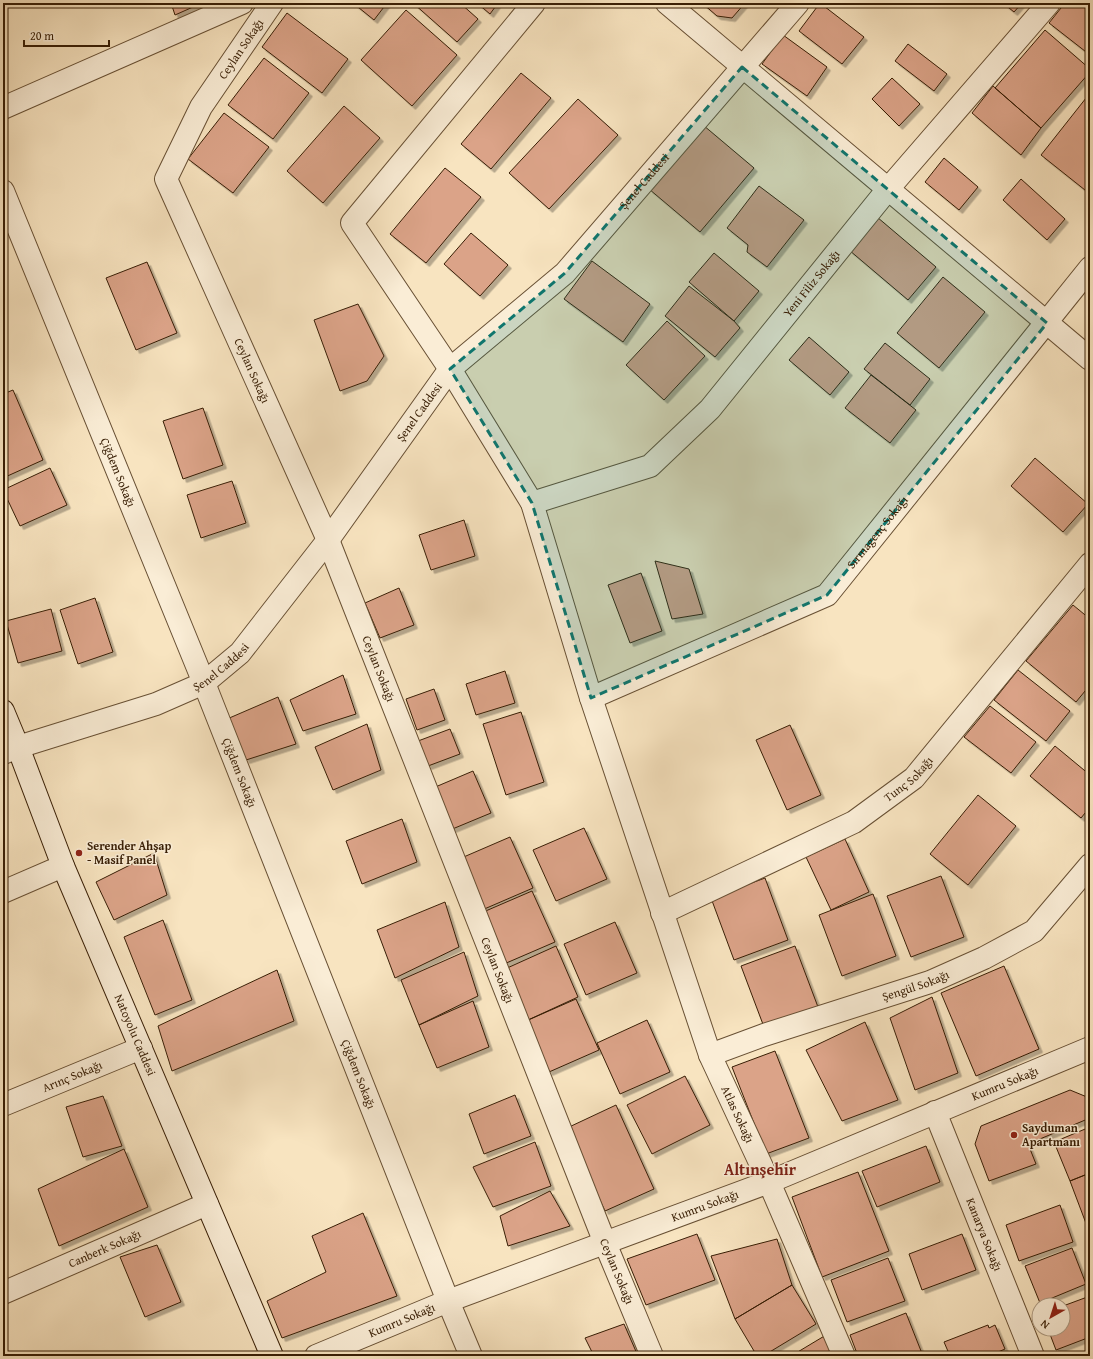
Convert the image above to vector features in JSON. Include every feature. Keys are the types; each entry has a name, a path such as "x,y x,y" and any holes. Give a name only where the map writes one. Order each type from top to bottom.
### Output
{"street":[{"path":"3,108 242,3"},
{"name":"Ceylan Sokağı","path":"272,3 201,107 166,179 328,540 605,1243 652,1356"},
{"name":"Atlas Sokağı","path":"534,3 352,223 450,369 532,503 591,698 710,1055 769,1182 844,1356"},
{"path":"668,3 742,67 1090,359"},
{"name":"Şenel Caddesi","path":"11,750 156,704 204,683 240,653 328,540 450,369 565,273 798,3"},
{"name":"Yeni Filiz Sokağı","path":"532,503 650,466 710,409 888,189 1049,3"},
{"name":"Çiğdem Sokağı","path":"3,191 204,683 471,1356"},
{"name":"Sırmagenç Sokağı","path":"591,698 827,595 1090,268"},
{"name":"Tunç Sokağı","path":"662,913 854,822 914,778 1090,564"},
{"name":"Natoyolu Caddesi","path":"3,711 11,750 63,866 272,1356"},
{"name":"Şengül Sokağı","path":"710,1055 764,1035 930,982 984,958 1034,931 1090,865"},
{"path":"3,892 63,866"},
{"name":"Arınç Sokağı","path":"3,1105 141,1048"},
{"name":"Kumru Sokağı","path":"316,1356 448,1301 769,1182 1090,1048"},
{"name":"Kanarya Sokağı","path":"935,1112 1033,1356"},
{"name":"Canberk Sokağı","path":"3,1293 207,1204"}],"highlighted area":[{"path":"742,67 1047,323 827,595 591,698 532,503 450,369 565,273"}],"building":[{"path":"171,3 202,3 175,15"},
{"path":"353,3 387,3 374,20"},
{"path":"413,3 460,3 478,19 457,42"},
{"path":"477,3 498,3 490,14"},
{"path":"702,3 745,3 732,18 717,16"},
{"path":"820,3 864,37 842,64 799,31"},
{"path":"1003,3 1022,3 1014,12"},
{"path":"1065,3 1090,3 1090,55 1049,23"},
{"path":"406,10 457,55 412,106 361,60"},
{"path":"287,13 348,59 322,93 262,47"},
{"path":"1045,30 1090,69 1090,72 1041,128 995,88"},
{"path":"783,35 827,67 807,96 762,64"},
{"path":"908,44 947,74 934,91 895,61"},
{"path":"264,58 309,93 273,139 228,105"},
{"path":"521,73 551,98 491,169 461,144"},
{"path":"892,78 920,104 899,126 872,99"},
{"path":"993,86 1041,128 1021,155 972,113"},
{"path":"1090,93 1090,194 1041,155"},
{"path":"578,99 618,135 549,209 509,173"},
{"path":"344,106 380,138 323,203 287,171"},
{"path":"224,113 269,147 233,193 188,159"},
{"path":"703,125 754,168 700,232 649,189"},
{"path":"944,158 978,187 959,210 925,182"},
{"path":"445,168 481,197 426,263 390,234"},
{"path":"1021,179 1065,219 1047,240 1003,200"},
{"path":"759,186 804,220 767,267 747,252 748,245 727,228"},
{"path":"877,217 936,267 908,300 849,250"},
{"path":"471,233 508,265 480,296 444,264"},
{"path":"714,253 759,291 734,321 689,282"},
{"path":"592,261 650,304 623,342 564,299"},
{"path":"147,262 177,333 136,350 106,278"},
{"path":"943,277 985,312 939,368 897,333"},
{"path":"689,286 734,321 740,328 715,357 665,316"},
{"path":"358,304 384,356 367,381 340,391 314,320"},
{"path":"667,321 705,356 664,400 626,365"},
{"path":"809,337 849,372 830,395 789,360"},
{"path":"885,343 930,379 910,405 864,369"},
{"path":"871,375 916,410 890,443 845,408"},
{"path":"13,390 43,460 3,478 3,394"},
{"path":"203,408 223,465 183,479 163,421"},
{"path":"1035,458 1088,504 1063,532 1011,486"},
{"path":"50,468 67,505 20,526 3,490"},
{"path":"232,481 246,523 201,538 187,495"},
{"path":"464,520 475,556 431,570 419,535"},
{"path":"655,561 689,569 703,614 672,619"},
{"path":"641,573 662,631 630,643 608,585"},
{"path":"399,588 414,625 380,638 365,603"},
{"path":"95,598 113,652 78,664 60,610"},
{"path":"1073,605 1090,619 1090,685 1076,702 1026,661"},
{"path":"51,609 62,651 18,663 6,621"},
{"path":"1018,670 1070,711 1046,741 994,700"},
{"path":"505,671 515,703 476,715 466,684"},
{"path":"343,675 356,714 303,731 290,700"},
{"path":"434,689 445,720 417,730 406,699"},
{"path":"278,697 296,744 246,760 227,719"},
{"path":"990,706 1036,742 1011,773 964,737"},
{"path":"521,712 544,782 506,795 483,724"},
{"path":"367,724 381,770 333,790 315,747"},
{"path":"790,725 821,795 787,810 756,740"},
{"path":"450,729 460,754 428,766 418,741"},
{"path":"1055,746 1090,775 1090,807 1081,818 1030,776"},
{"path":"473,771 491,813 450,830 433,788"},
{"path":"978,795 1016,826 968,885 930,854"},
{"path":"402,819 417,862 362,884 346,841"},
{"path":"584,828 607,879 556,901 533,850"},
{"path":"510,837 533,888 482,910 459,859"},
{"path":"845,839 869,892 831,910 806,857"},
{"path":"154,853 167,895 114,920 96,882"},
{"path":"941,876 964,937 911,957 887,896"},
{"path":"765,878 788,940 734,960 711,898"},
{"path":"532,891 555,942 504,964 481,913"},
{"path":"873,894 896,956 842,976 819,915"},
{"path":"445,902 459,947 395,978 377,930"},
{"path":"163,920 192,1000 155,1015 124,937"},
{"path":"615,922 637,973 586,995 564,944"},
{"path":"556,946 578,997 528,1020 505,969"},
{"path":"795,946 818,1007 764,1027 741,966"},
{"path":"464,952 478,996 419,1025 401,980"},
{"path":"1004,966 1039,1049 976,1076 941,993"},
{"path":"277,970 294,1021 172,1071 158,1026"},
{"path":"932,997 958,1073 915,1090 890,1018"},
{"path":"576,999 599,1050 549,1072 526,1021"},
{"path":"473,1001 489,1047 437,1068 419,1025"},
{"path":"647,1020 670,1072 620,1094 597,1043"},
{"path":"865,1022 898,1100 842,1121 806,1050"},
{"path":"775,1051 809,1138 766,1154 732,1067"},
{"path":"685,1076 710,1125 652,1154 627,1105"},
{"name":"Sayduman Apartmanı","path":"1070,1090 1087,1097 1090,1106 1090,1118 1028,1144 1036,1164 989,1181 975,1144 981,1126"},
{"path":"515,1095 531,1136 484,1154 469,1114"},
{"path":"103,1096 122,1146 83,1157 66,1107"},
{"path":"616,1105 654,1189 605,1211 567,1128"},
{"path":"1090,1127 1090,1173 1070,1181 1054,1142"},
{"path":"535,1142 551,1186 493,1207 473,1167"},
{"path":"926,1146 940,1182 877,1207 862,1171"},
{"path":"124,1149 148,1207 59,1246 38,1189"},
{"path":"858,1172 889,1251 822,1277 792,1197"},
{"path":"1090,1173 1090,1234 1070,1181"},
{"path":"550,1191 570,1226 508,1246 500,1216"},
{"path":"1060,1205 1073,1242 1019,1261 1006,1225"},
{"path":"363,1213 397,1296 282,1338 267,1301 326,1272 312,1236"},
{"path":"697,1234 715,1280 646,1305 627,1259"},
{"path":"962,1234 976,1270 922,1290 909,1254"},
{"path":"777,1239 792,1285 735,1319 711,1256"},
{"path":"157,1245 181,1302 145,1317 120,1257"},
{"path":"1072,1248 1086,1284 1055,1297 1038,1297 1025,1266"},
{"path":"888,1258 905,1301 847,1322 831,1280"},
{"path":"792,1285 816,1324 763,1356 757,1356 735,1319"},
{"path":"1090,1296 1090,1337 1056,1350 1051,1337 1071,1337 1071,1303"},
{"path":"906,1313 923,1356 858,1356 850,1335"},
{"path":"624,1324 638,1356 594,1356 585,1338"},
{"path":"988,1325 989,1328 995,1325 1005,1349 998,1352 1000,1356 950,1356 944,1342"},
{"path":"826,1335 833,1356 791,1356"}],"place":[{"name":"Serender Ahşap - Masif Panel","path":"79,853"},
{"name":"Sayduman Apartmanı","path":"1014,1135"}],"district":[{"name":"Altınşehir","path":"760,1169"}]}
